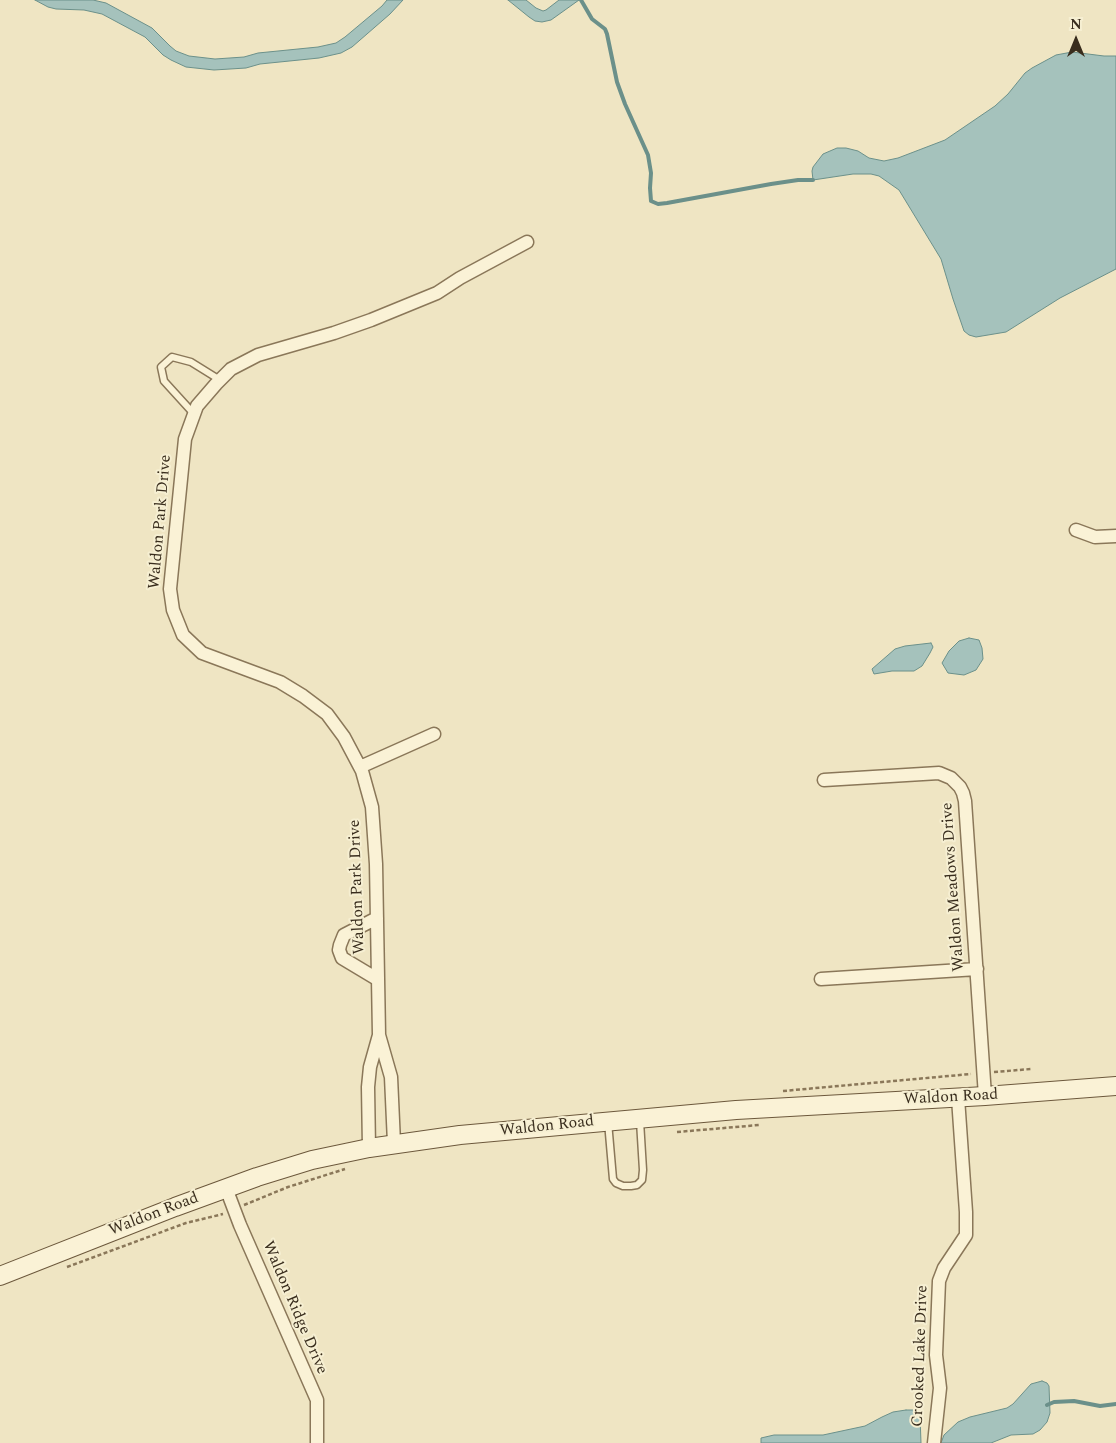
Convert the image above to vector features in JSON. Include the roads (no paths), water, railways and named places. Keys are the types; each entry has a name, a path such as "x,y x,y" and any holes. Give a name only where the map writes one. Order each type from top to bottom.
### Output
{"street":[{"name":"Waldon Park Drive","path":"394,1143 391,1077 379,1035 376,864 372,807 360,767 344,737 327,714 304,696 280,682 202,653 183,635 173,610 170,589 185,439 197,406 231,369 258,355 343,330 437,293 460,278 527,242"},
{"path":"1076,530 1095,537 1116,536"},
{"path":"360,767 434,734"},
{"name":"Waldon Meadows Drive","path":"824,780 939,773 950,778 960,787 965,801 985,1096"},
{"path":"376,918 344,935 339,950 342,958 377,979"},
{"path":"821,979 977,969"},
{"name":"Waldon Park Drive","path":"369,1148 368,1087 370,1067 379,1035"},
{"name":"Waldon Road","path":"0,1276 226,1188 307,1161 394,1143 608,1121 775,1107 958,1098 1116,1086"},
{"name":"Crooked Lake Drive","path":"934,1443 940,1388 936,1355 939,1281 944,1268 966,1235 958,1098"},
{"name":"Waldon Ridge Drive","path":"226,1188 317,1400 317,1443"}],"lane":[{"path":"194,414 164,381 161,367 172,357 191,362 220,380"},
{"path":"608,1121 613,1179 616,1184 631,1186 636,1185 642,1180 640,1118"}],"water":[{"path":"35,0 93,0 106,3 152,28 176,51 189,56 215,59 244,57 258,53 318,47 336,43 387,0 403,0 352,47 341,53 319,58 260,64 246,68 214,70 186,67 171,60 163,55 145,37 102,14 84,10 56,9"},
{"path":"508,0 526,0 543,11 559,0 579,0 551,20 542,22 535,21"},
{"path":"1072,52 1116,56 1116,269 1060,298 1006,332 976,337 969,335 964,331 941,259 899,190 879,176 871,174 853,174 813,180 813,167 823,154 837,148 858,151 869,158 884,161 898,158 945,140 995,106 1008,94 1025,73 1032,68 1056,55"},
{"path":"969,638 979,640 983,659 976,670 964,675 948,673 942,663 949,651 959,641"},
{"path":"931,643 933,647 930,653 922,666 914,671 892,671 874,674 872,669 895,649"},
{"path":"1042,1381 1049,1386 1050,1413 1047,1422 1040,1430 1033,1434 1011,1435 991,1443 941,1443 944,1435 958,1422 970,1417 1007,1408 1031,1384"},
{"path":"915,1410 920,1416 921,1443 761,1443 761,1438 774,1435 823,1435 865,1426 893,1412"}],"waterway":[{"path":"581,0 592,19 605,29 607,34 617,82 648,155 651,173 651,201 658,204 667,203 771,184 813,180"},
{"path":"1047,1405 1054,1402 1074,1401 1100,1406 1116,1404"}]}
